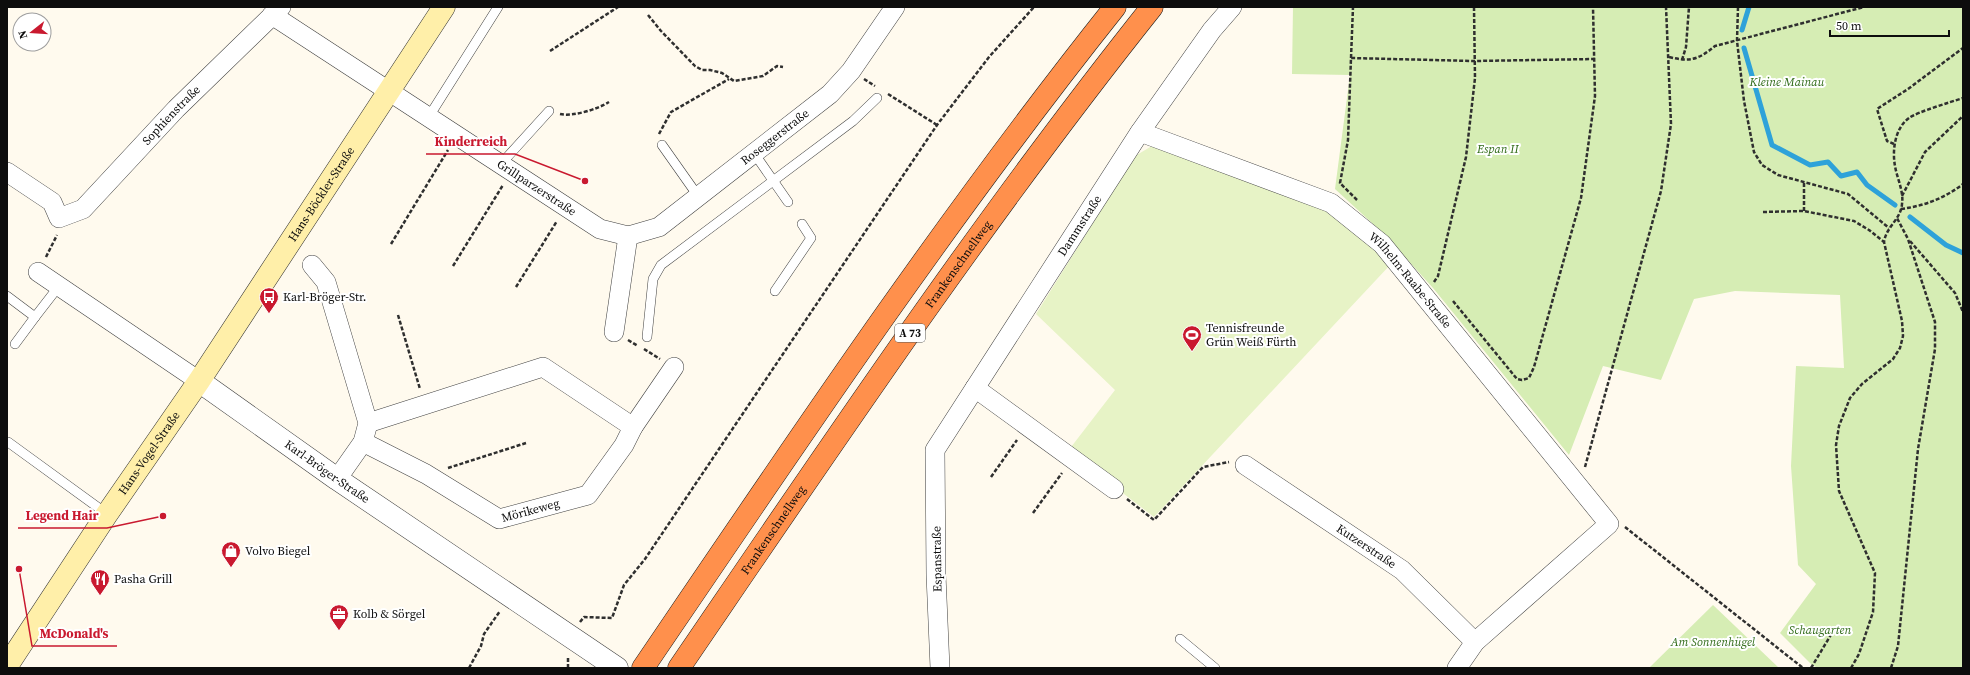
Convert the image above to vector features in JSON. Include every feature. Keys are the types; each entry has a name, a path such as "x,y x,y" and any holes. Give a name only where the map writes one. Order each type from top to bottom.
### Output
{"highway":[{"name":"A 73","path":"642,668 900,295 995,164 1115,7"},
{"name":"Frankenschnellweg","path":"680,668 811,474 1013,189 1152,7"}],"main road":[{"name":"Hans-Böckler-Straße","path":"199,381 444,7"},
{"name":"Hans-Vogel-Straße","path":"9,666 107,514 199,381"}],"street":[{"name":"Dammstraße","path":"936,450 1140,132 1212,30 1232,7"},
{"name":"Roseggerstraße","path":"628,236 659,227 830,94 851,71 893,8"},
{"name":"Grillparzerstraße","path":"276,11 389,92 600,229 628,236"},
{"name":"Sophienstraße","path":"59,218 83,209 176,108 276,11"},
{"name":"Wilhelm-Raabe-Straße","path":"1140,132 1331,203 1434,287 1579,487 1609,524"},
{"path":"7,172 52,202 59,218"},
{"path":"614,332 628,236"},
{"path":"312,265 326,282 368,423 363,442 337,479"},
{"name":"Karl-Bröger-Straße","path":"38,272 199,381 337,479 617,668"},
{"path":"368,423 543,367 633,427"},
{"name":"Mörikeweg","path":"363,442 426,474 499,519 588,495 624,445 633,427 674,367"},
{"path":"975,388 1114,489"},
{"name":"Espanstraße","path":"936,450 936,575 940,668"},
{"name":"Kutzerstraße","path":"1245,465 1402,570 1475,642"},
{"path":"1457,668 1475,642 1609,524"}],"lane":[{"path":"428,118 498,7"},
{"path":"647,337 653,279 661,265 853,121 880,95"},
{"path":"505,168 549,111"},
{"path":"662,145 698,196"},
{"path":"754,153 788,202"},
{"path":"775,290 811,238 802,224"},
{"path":"15,344 59,286"},
{"path":"7,296 35,317"},
{"path":"8,442 107,514"},
{"path":"1180,639 1215,668"}],"path":[{"path":"550,51 618,7"},
{"path":"569,636 584,617 612,618 624,586 645,559 937,125 989,58 1034,7"},
{"path":"1353,7 1348,140 1340,183 1361,204"},
{"path":"1434,287 1438,276 1466,157 1474,78 1474,7"},
{"path":"1451,298 1517,378 1522,380 1529,378 1534,367 1581,198 1595,96 1593,7"},
{"path":"1579,487 1661,191 1671,124 1666,7"},
{"path":"1682,60 1686,47 1689,7"},
{"path":"1738,7 1737,41 1744,101 1754,152 1762,165 1778,175 1848,194 1889,228"},
{"path":"1669,57 1682,60 1702,57 1715,46 1864,7"},
{"path":"648,15 661,31 695,66 702,70 722,73 734,81 749,77 756,78 763,76 777,66 783,67"},
{"path":"1894,144 1887,141 1877,109 1963,48"},
{"path":"1351,58 1474,61 1595,59"},
{"path":"851,71 877,88"},
{"path":"662,145 657,136 671,112 729,79"},
{"path":"880,95 937,125"},
{"path":"1851,668 1859,654 1873,612 1876,573 1839,491 1836,445 1839,426 1850,398 1862,384 1892,359 1900,348 1903,336 1902,321 1884,242 1889,228 1897,218 1901,209 1902,196 1894,164 1894,144 1901,128 1909,118 1963,98"},
{"path":"549,111 562,115 604,105 609,102"},
{"path":"1902,196 1925,152 1963,116"},
{"path":"391,244 456,136"},
{"path":"453,266 505,168"},
{"path":"1804,183 1804,211"},
{"path":"1901,209 1914,208 1948,195 1963,184"},
{"path":"516,287 565,206"},
{"path":"1763,212 1804,211 1854,221 1870,230 1884,242"},
{"path":"38,272 57,236 59,218"},
{"path":"1891,668 1898,646 1918,449 1935,349 1935,322 1908,239 1897,218"},
{"path":"1908,239 1955,293 1963,312"},
{"path":"1430,275 1434,287"},
{"path":"398,315 425,405"},
{"path":"991,476 1027,426"},
{"path":"426,474 526,443"},
{"path":"1033,513 1072,459"},
{"path":"1114,489 1154,520 1203,467 1241,460 1245,465"},
{"path":"1609,524 1628,528 1803,668"},
{"path":"468,668 481,646 484,634 510,596"},
{"path":"1811,668 1835,628"}],"green space":[{"path":"1293,7 1963,7 1963,668 1818,668 1812,665 1780,633 1816,584 1798,565 1791,466 1796,366 1844,368 1840,295 1735,291 1694,299 1661,380 1603,366 1569,455 1433,288 1385,235 1335,189 1350,75 1292,74"},
{"name":"Tennisfreunde Grün Weiß Fürth","path":"1157,143 1328,208 1391,264 1154,517 1068,451 1115,390 1036,314 1135,156"},
{"name":"Am Sonnenhügel","path":"1713,605 1779,668 1649,668"}],"waterway":[{"path":"1742,30 1749,7"},
{"path":"1744,48 1772,145 1810,165 1828,162 1841,176 1857,172 1867,185 1895,205"},
{"path":"1910,217 1946,245 1963,253"}],"place":[{"name":"Kinderreich","path":"585,181"},
{"name":"Karl-Bröger-Str.","path":"269,314"},
{"name":"Tennisfreunde Grün Weiß Fürth","path":"1192,352"},
{"name":"Legend Hair","path":"163,516"},
{"name":"Volvo Biegel","path":"231,568"},
{"name":"McDonald's","path":"19,569"},
{"name":"Pasha Grill","path":"100,596"},
{"name":"Kolb & Sörgel","path":"339,631"}],"park label":[{"name":"Kleine Mainau","path":"1787,82"},
{"name":"Espan II","path":"1498,149"},
{"name":"Schaugarten","path":"1820,630"}]}
